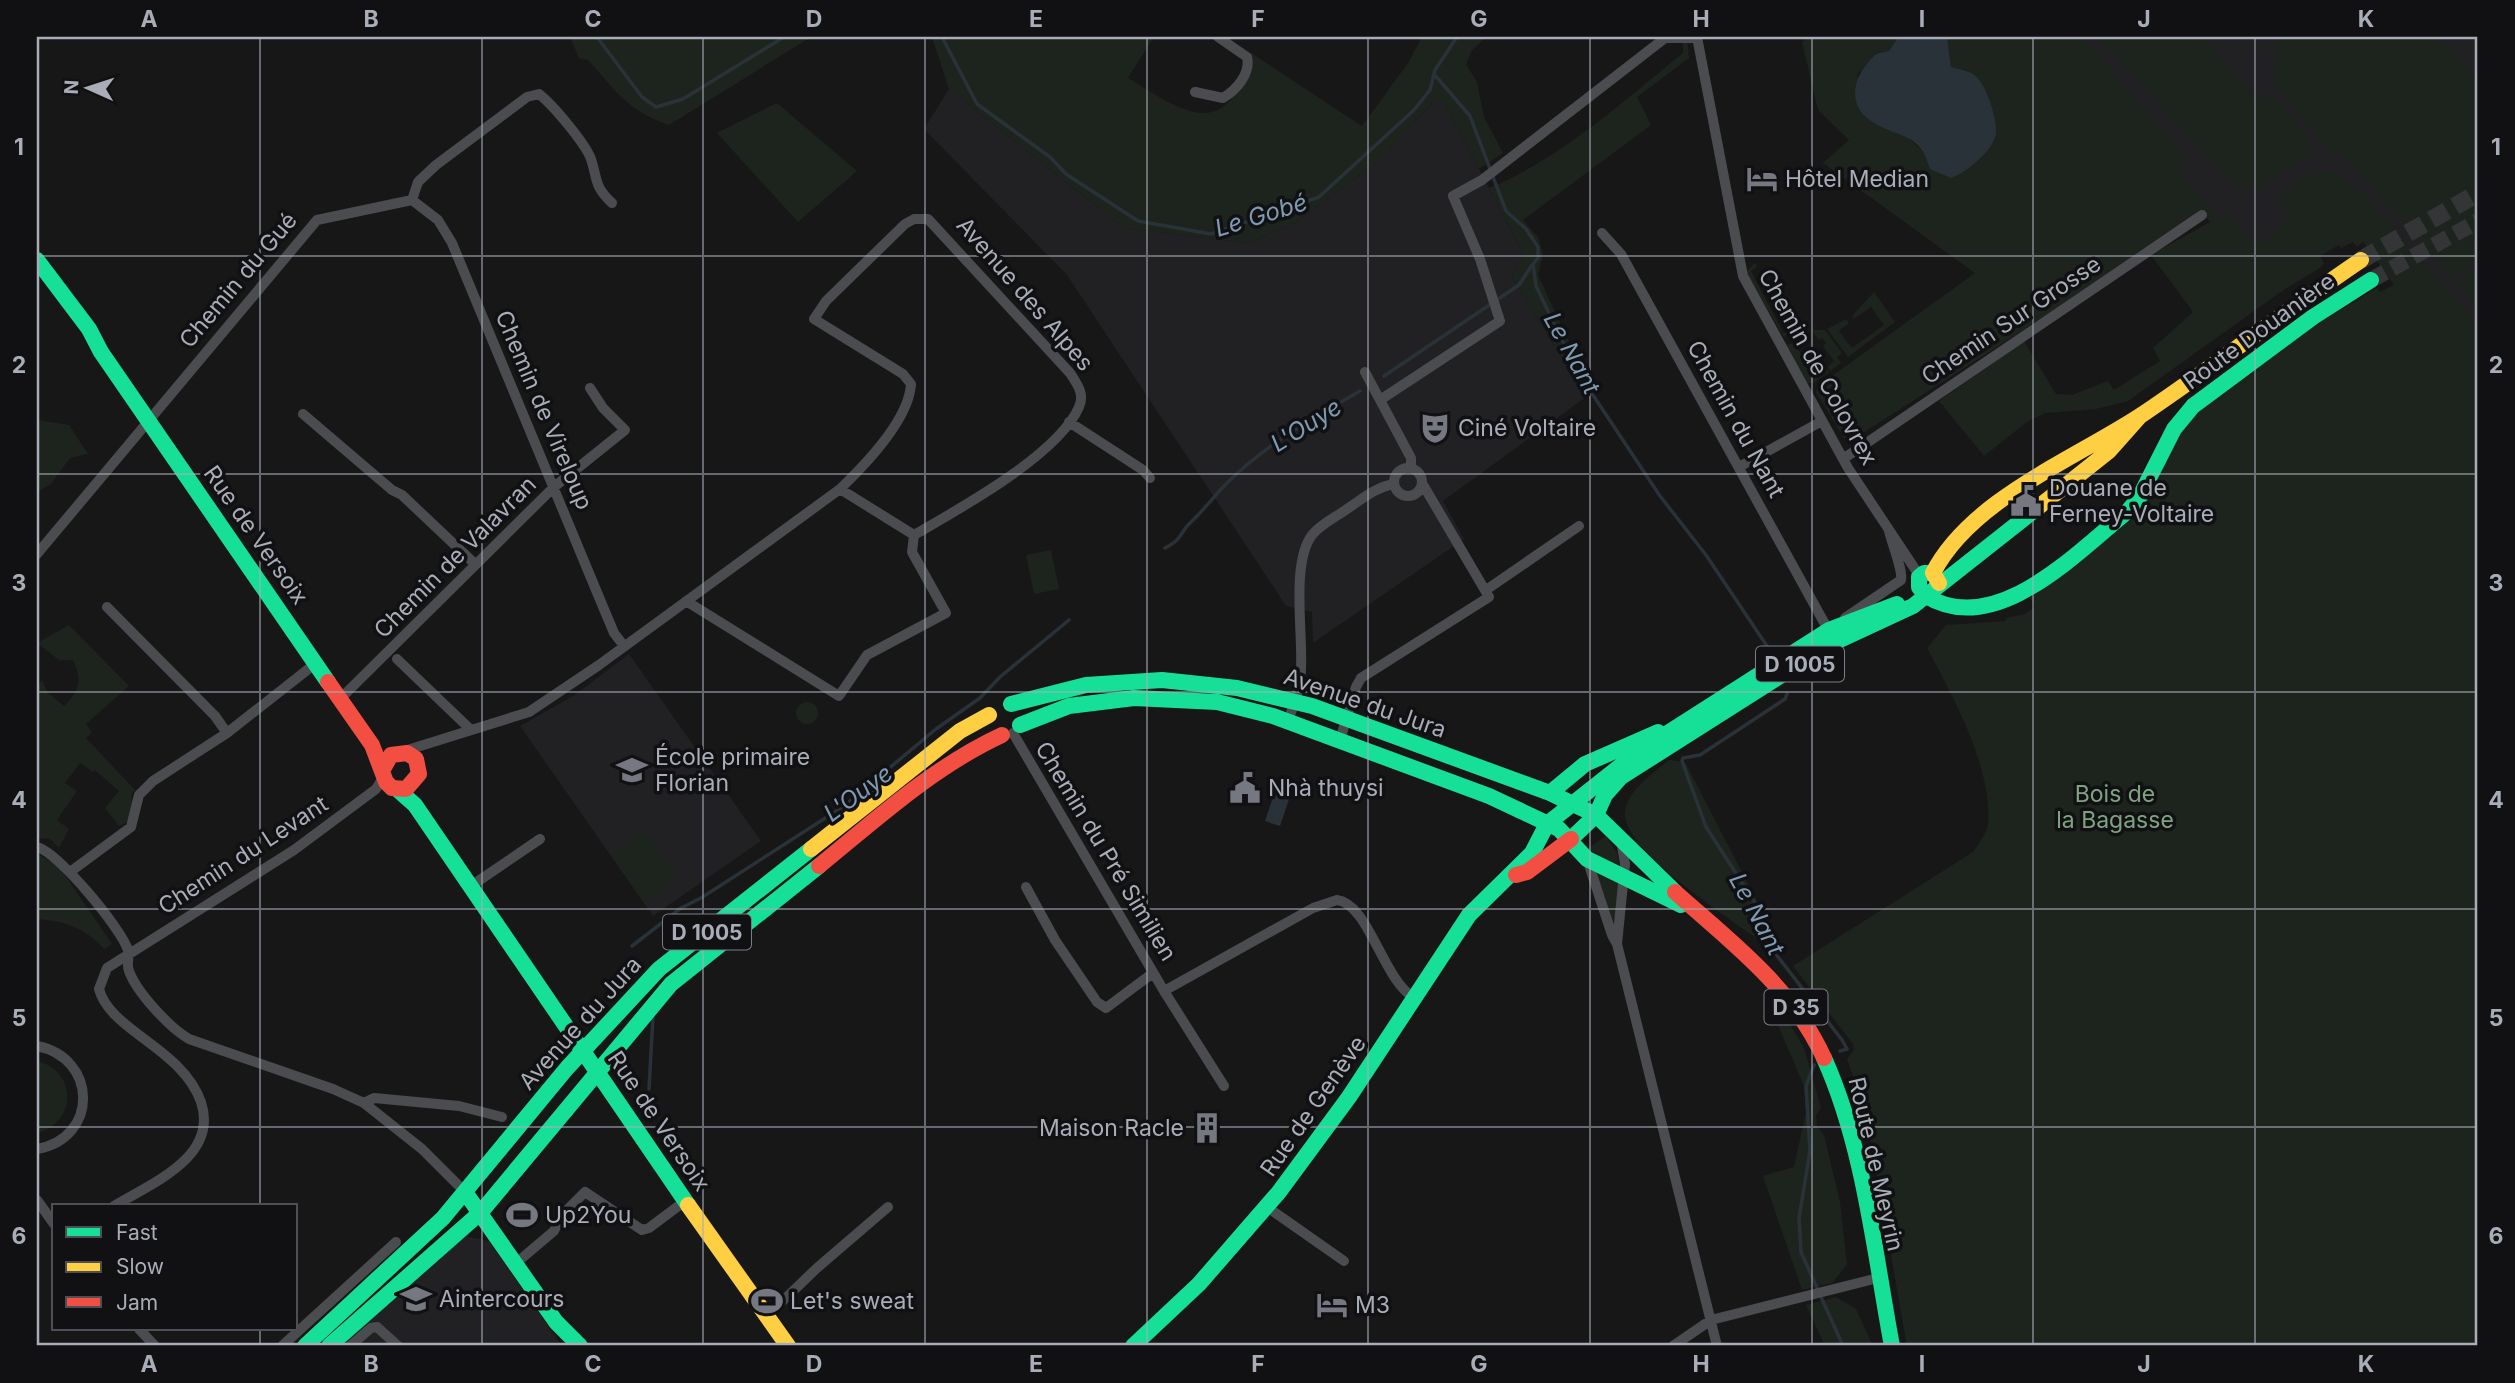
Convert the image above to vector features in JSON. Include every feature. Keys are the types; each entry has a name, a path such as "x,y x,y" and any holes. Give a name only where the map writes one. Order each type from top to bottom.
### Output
{"main road":[{"name":"Rue de Versoix","path":"37,260 76,316 89,329 101,352 372,746 386,782 415,805 685,1201 788,1346"},
{"name":"D 1005","path":"1596,815 1611,787 1632,770 1829,645 1913,606 1936,562 1948,546 1999,505 2046,471 2141,415 2284,311 2361,260"},
{"name":"Route Douanière","path":"1927,583 1943,606 1985,605 2012,599 2030,589 2128,511 2144,489 2174,429 2193,406 2293,331 2371,280"},
{"name":"D 1005","path":"1573,803 1618,767 1829,630 1894,606 2043,506 2109,451 2141,415"},
{"name":"Avenue du Jura","path":"1011,704 1080,685 1136,679 1219,684 1295,700 1347,716 1550,793 1596,815"},
{"name":"Avenue du Jura","path":"329,1346 481,1212 597,1071 685,971 937,771 966,752 1069,706 1147,698 1217,702 1288,721 1489,796 1547,824 1571,839"},
{"name":"D 1005","path":"989,715 999,704 1011,704"},
{"path":"989,715 993,730 1012,731 1020,713 1011,704"},
{"name":"Avenue du Jura","path":"305,1346 409,1252 465,1192 584,1051 659,969 960,731 989,715"},
{"name":"D 1005","path":"1550,793 1564,778 1625,743 1682,724"},
{"path":"372,746 416,759 419,775 415,805"},
{"path":"399,753 387,759 386,782 408,789 419,775"},
{"path":"1547,824 1573,803"},
{"name":"Route de Meyrin","path":"1596,815 1642,863 1775,981 1821,1047 1850,1129 1892,1346"},
{"name":"Rue de Genève","path":"1510,877 1527,872 1571,839 1596,815"},
{"name":"Rue de Genève","path":"1133,1346 1163,1321 1267,1207 1349,1097 1469,915 1532,853 1547,824"},
{"name":"Route de Meyrin","path":"1571,839 1587,859 1700,914"},
{"path":"465,1192 572,1343"}],"street":[{"path":"1195,92 1223,99 1236,88 1247,70 1247,57 1218,37"},
{"path":"1380,400 1500,321 1498,309 1453,196 1482,180 1665,38 1697,37"},
{"name":"Chemin de Colovrex","path":"1697,37 1738,262 1778,342 1843,459 1889,531 1927,583"},
{"path":"412,200 418,182 436,165 527,97 539,94 585,147 591,159 597,189 612,203"},
{"name":"Chemin du Gué","path":"37,554 317,220 412,200"},
{"name":"Chemin de Vireloup","path":"412,200 438,220 452,243 614,633 624,646"},
{"name":"Chemin Sur Grosse","path":"1843,459 2202,215"},
{"name":"Avenue des Alpes","path":"399,753 529,712 840,489 870,459 905,409 911,384 903,374 814,319 826,301 905,224 914,219 928,219 936,224 1070,373 1081,389 1080,406 1050,446 914,535"},
{"name":"Chemin du Nant","path":"1602,233 1621,254 1829,630"},
{"path":"1365,372 1411,458 1411,468"},
{"name":"Chemin de Valavran","path":"340,699 554,487 625,430 603,408 590,388"},
{"path":"303,414 391,489 402,495 475,564"},
{"path":"1739,467 1822,421"},
{"path":"1069,422 1143,470 1150,478"},
{"path":"1411,468 1420,475 1422,483 1488,594"},
{"path":"1288,721 1301,668 1301,569 1307,542 1316,530 1364,497 1394,484 1398,473 1411,468"},
{"path":"1394,484 1400,494 1407,496 1419,492 1422,483"},
{"path":"686,601 839,696 866,655 946,613 912,552 914,535 840,489"},
{"path":"1340,740 1361,678 1488,594 1579,526"},
{"path":"1829,630 1901,580 1901,568 1895,557 1889,531"},
{"path":"107,607 215,716 227,733"},
{"path":"397,659 470,729"},
{"path":"70,872 131,827 139,795 145,788 227,733 316,663"},
{"name":"Chemin du Pré Similien","path":"1012,731 1153,973 1224,1086"},
{"path":"419,775 425,752 435,741"},
{"name":"Chemin du Levant","path":"117,1204 189,1157 204,1135 205,1122 197,1092 181,1066 114,1013 102,999 100,982 107,968 129,951 187,920 294,850 386,782"},
{"path":"1618,835 1625,858 1618,944 1717,1346"},
{"path":"471,886 540,839"},
{"path":"37,847 51,853 70,872 129,951 129,972 175,1031 189,1039 333,1089 364,1103 422,1149 465,1192"},
{"path":"1587,859 1612,935 1618,944"},
{"path":"1026,887 1055,940 1097,1002 1105,1008 1153,973"},
{"path":"1164,990 1313,908 1337,900 1355,908 1398,986 1414,998"},
{"path":"37,1046 58,1053 75,1069 83,1091 83,1102 81,1114 69,1134 54,1144 37,1149"},
{"path":"364,1103 374,1098 459,1106 502,1117"},
{"path":"515,1264 554,1231 561,1216 585,1192 642,1230 649,1228 685,1201"},
{"path":"37,1200 52,1221"},
{"path":"766,1317 817,1268 888,1207"},
{"path":"1267,1207 1344,1261"},
{"path":"282,1346 396,1242"},
{"path":"1673,1346 1711,1320 1878,1278"},
{"path":"350,1346 371,1328 377,1327 398,1346"},
{"path":"140,1330 155,1346"}],"shaded area":[{"path":"1898,37 1947,37 1951,67 1974,75 1989,99 1996,127 1994,140 1978,160 1951,178 1930,169 1925,156 1912,140 1876,124 1866,117 1857,104 1855,90 1859,76 1871,59 1889,51"},
{"path":"2047,37 2478,37 2478,382 2346,219 2262,279"},
{"path":"949,89 1124,228 1249,243 1296,222 1382,158 1435,100 1444,102 1524,255 1512,277 1586,397 1443,501 1464,539 1313,643 1312,612 1286,606 1067,275 924,129"},
{"name":"École primaire Florian","path":"629,654 761,841 653,916 520,726 573,696"},
{"path":"1274,794 1289,799 1280,826 1265,821"},
{"path":"465,1236 489,1241 562,1346 333,1346"}],"green space":[{"path":"570,37 811,37 669,125 655,120 624,99 588,60 579,58"},
{"path":"932,37 1154,37 1128,78 1168,102 1202,113 1217,110 1230,101 1241,83 1251,55 1248,51 1362,126 1408,63 1422,37 1486,37 1472,50 1466,64 1477,82 1484,117 1503,153 1479,169 1444,102 1435,100 1382,158 1296,222 1249,243 1124,228 949,89"},
{"path":"1683,37 1687,37 1689,58 1637,97 1651,125 1523,220 1538,237 1543,254 1538,275 1587,381 1595,391 1586,397 1512,277 1524,255 1489,188 1542,161 1590,128 1683,53"},
{"name":"Bois de la Bagasse","path":"1810,37 1898,37 1889,51 1877,53 1857,75 1875,123 1905,134 1927,156 1994,140 1994,122 1982,96 1966,71 1951,67 1947,37 2081,37 2187,156 2178,163 2178,170 2222,220 2235,210 2235,221 2252,243 2257,246 2289,218 2277,193 2310,173 2335,172 2362,193 2478,324 2478,1346 1907,1346 1866,1114 1847,1059 1854,1050 1853,1044 1793,966 1973,852 1986,831 1988,802 1977,756 1959,710 1927,648 1946,625 2005,621 2006,618 2025,614 2035,607 2030,598 2130,521 2154,487 2172,447 2192,415 2305,332 2377,288 2380,292 2394,285 2363,242 2357,247 2353,242 2341,248 2339,245 2320,256 2324,263 2320,268 2285,289 2128,401 2096,409 2045,413 2027,422 1984,456 1939,401 2024,341 2056,394 2072,395 2108,381 2114,390 2160,361 2153,348 2193,312 2151,255 2210,222 2200,210 2019,333 1847,443 1816,392 1818,386 1975,273 1823,163 1849,140 1818,110 1802,42"},
{"path":"2098,37 2205,37 2258,102 2265,96 2274,96 2309,137 2310,153 2259,188 2234,186"},
{"path":"2281,37 2439,37 2478,81 2478,261 2458,274 2450,275 2371,185 2344,157 2331,150 2274,87 2274,66 2283,56 2274,45"},
{"path":"777,103 857,171 798,222 717,133"},
{"path":"1755,263 1757,267 1751,271 1783,333 1792,331 1784,337 1746,272"},
{"path":"2478,269 2478,307 2460,287 2461,280"},
{"path":"1874,292 1895,322 1848,357 1827,329 1846,319 1849,323 1839,331 1852,348 1884,325 1871,307 1854,319 1852,316"},
{"path":"1811,330 1825,330 1842,353 1837,357 1841,363 1830,371 1828,367 1834,361 1823,346 1826,343 1822,338 1819,340"},
{"path":"1793,343 1817,374 1826,368 1829,372 1813,383 1807,383 1786,345"},
{"path":"37,420 69,425 88,454 70,458 51,484 37,492"},
{"path":"1051,550 1059,589 1034,594 1026,555"},
{"path":"69,625 129,686 86,724 92,733 86,738 135,790 131,794 133,809 130,821 119,826 105,808 119,791 95,770 93,772 80,763 65,783 77,791 57,820 69,829 59,848 50,839 37,838 37,687 42,680 48,693 64,706 73,696 79,679 73,660 59,660 37,643"},
{"path":"807,702 815,705 818,713 815,721 807,724 799,721 796,713 799,705"},
{"path":"1669,760 1685,762 1777,940 1774,945 1763,943 1681,883 1640,845 1628,827 1625,812 1631,796"},
{"path":"645,829 679,880 644,903 610,854"},
{"path":"1606,836 1617,853 1620,872 1587,849"},
{"path":"37,853 60,868 112,944 104,949 90,936 74,927 37,919"},
{"path":"1595,871 1619,882 1614,932"},
{"path":"1785,1016 1804,1048 1821,1108 1816,1115 1817,1126 1824,1135 1840,1202 1847,1265 1832,1283 1802,1290 1763,1176 1794,1167 1806,1112 1804,1086 1775,1018"},
{"path":"37,1061 60,1075 66,1086 67,1097 60,1119 37,1133"},
{"path":"1836,1297 1856,1309 1873,1346 1825,1346 1806,1305"}],"waterway":[{"name":"Le Gobé","path":"597,37 642,97 656,107 683,99 784,37"},
{"name":"Le Gobé","path":"942,37 977,104 1050,157 1066,174 1138,221 1211,234 1319,197 1414,110 1430,90 1435,70 1457,37"},
{"name":"Le Nant","path":"1434,74 1470,116 1506,211 1526,229 1538,247 1538,258 1533,264 1536,286 1577,371 1660,496 1706,555 1773,655"},
{"name":"L'Ouye","path":"1384,376 1519,285 1532,265"},
{"name":"L'Ouye","path":"1165,548 1178,538 1222,488 1257,456 1360,391"},
{"name":"L'Ouye","path":"632,946 681,908 701,898 844,806 936,729 980,698 1000,677 1069,620"},
{"name":"Le Nant","path":"1787,694 1785,699 1700,755 1683,758 1682,761 1706,827 1754,901 1768,944 1842,1040 1847,1049 1840,1051"},
{"name":"L'Ouye","path":"649,1089 653,1016"},
{"name":"Le Nant","path":"1814,1065 1806,1086 1810,1151 1799,1218 1801,1252 1843,1346"}],"tunnel":[{"path":"2361,260 2478,193"},
{"path":"2371,280 2478,221"}],"traffic: fast":[{"path":"37,260 89,329 101,352 328,682"},
{"path":"1926,596 1953,606 1980,607 2007,599 2060,567 2128,511 2139,498 2174,429 2193,406 2313,317 2371,280"},
{"path":"1571,839 1596,815 1605,795 1621,777 1829,645 1913,606 2036,509"},
{"path":"1926,596 1919,587 1919,577 1924,573 1933,573"},
{"path":"1547,824 1638,752 1829,630 1897,604"},
{"path":"1011,704 1086,685 1162,680 1237,688 1312,706 1550,793 1596,815 1675,892"},
{"path":"1020,725 1069,706 1134,698 1217,702 1273,716 1489,796 1559,829 1587,859 1681,905"},
{"path":"1550,793 1585,764 1658,732"},
{"path":"397,789 415,805 688,1205"},
{"path":"1133,1346 1199,1284 1279,1192 1349,1097 1469,915 1532,853 1547,824"},
{"path":"305,1346 443,1218 567,1068 659,969 811,849"},
{"path":"329,1346 481,1212 671,984 819,866"},
{"path":"1824,1058 1838,1092 1858,1163 1892,1346"},
{"path":"465,1192 556,1322 580,1346"}],"traffic: slow":[{"path":"1939,583 1933,573 1950,547 1972,523 1998,502 2143,414 2361,260"},
{"path":"2036,509 2109,451 2141,415"},
{"path":"811,849 960,731 989,715"},
{"path":"688,1205 788,1346"}],"traffic: jam":[{"path":"328,682 372,745 386,782 392,788 406,789 419,774 416,759 407,753 391,755 383,769"},
{"path":"819,866 929,778 1002,735"},
{"path":"1516,875 1527,872 1571,839"},
{"path":"1675,892 1777,987 1795,1009 1824,1058"}],"place":[{"name":"Hôtel Median","path":"1762,179"},
{"name":"Ciné Voltaire","path":"1435,428"},
{"name":"Douane de Ferney-Voltaire","path":"2026,501"},
{"name":"École primaire Florian","path":"632,770"},
{"name":"Nhà thuysi","path":"1245,788"},
{"name":"Maison Racle","path":"1207,1128"},
{"name":"Up2You","path":"522,1215"},
{"name":"Aintercours","path":"416,1299"},
{"name":"Let's sweat","path":"767,1301"},
{"name":"M3","path":"1332,1305"}]}
